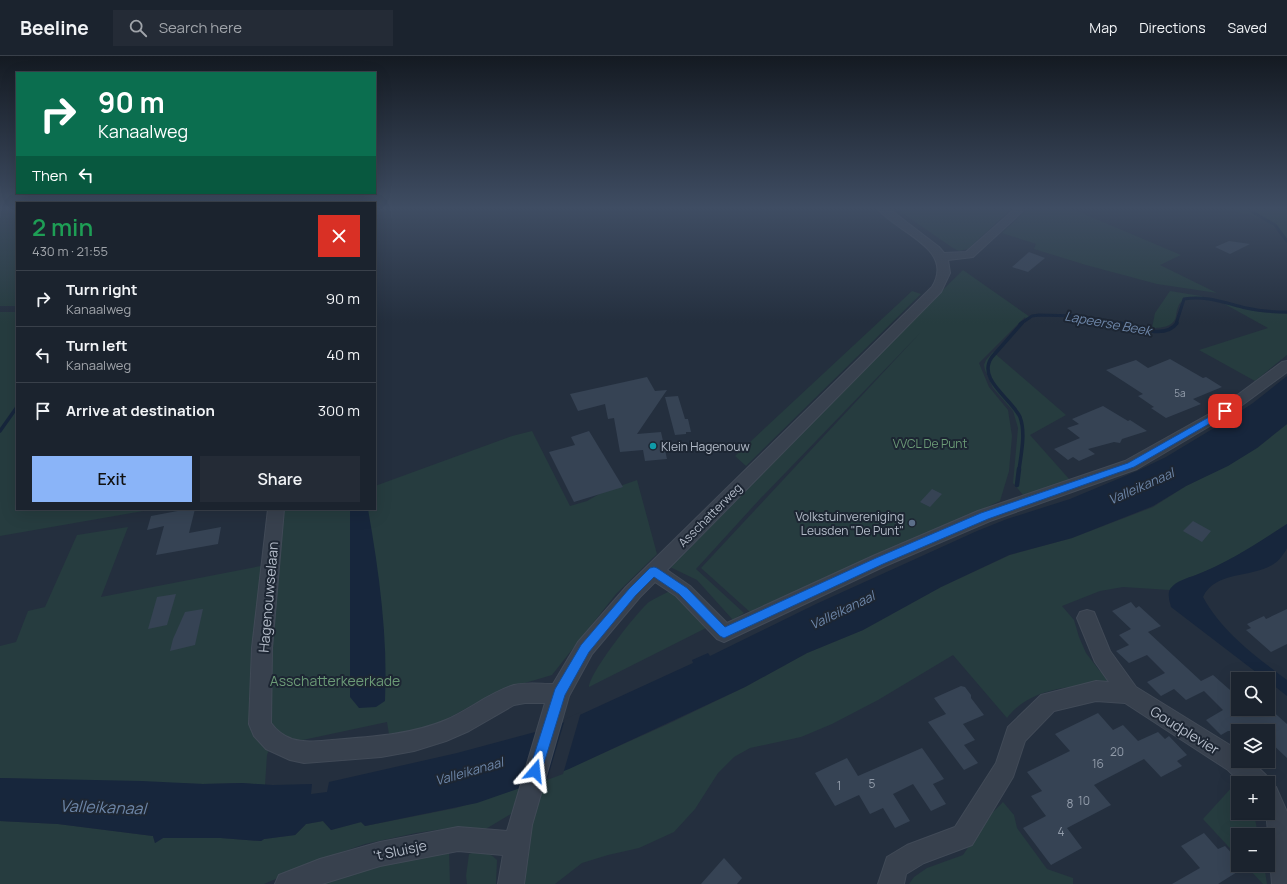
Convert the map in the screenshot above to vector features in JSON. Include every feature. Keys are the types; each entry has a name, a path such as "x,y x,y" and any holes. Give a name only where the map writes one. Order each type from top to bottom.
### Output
{"street":[{"path":"932,247 942,257 969,255 978,247"},
{"name":"Asschatterweg","path":"511,884 516,845 527,798 559,693 585,648 633,592 937,289 942,282 945,272 942,257"},
{"path":"654,571 683,591 724,633 879,561 984,516 1131,465 1225,411 1287,365"},
{"name":"Hagenouwselaan","path":"276,510 262,648 260,724 265,734 284,746 302,752 369,748 405,742 441,732 461,724 513,695 525,692 559,693"},
{"name":"Goudplevier","path":"1087,618 1102,656 1129,694 1236,762 1251,776"},
{"name":"Goudplevier","path":"892,884 896,866 916,854 963,836 1005,769 1016,735 1048,702 1096,691 1129,694"},
{"path":"1275,812 1279,821 1285,884"},
{"name":"'t Sluisje","path":"288,884 320,872 380,854 458,839 494,841 516,845"}],"green space":[{"path":"0,247 16,247 16,306 0,306"},
{"path":"951,247 971,247 968,249 959,251"},
{"path":"1035,247 1161,247 1181,255 1160,265 1217,293 1157,284 1034,249"},
{"name":"VVCL De Punt","path":"963,270 1030,317 1026,320 1025,317 979,363 989,387 1008,410 1012,436 1009,471 1000,501 893,551 750,612 701,568 921,332 759,500 696,569 744,613 733,620 697,580 670,567 895,337"},
{"path":"912,291 921,294 746,466 735,456"},
{"path":"1170,291 1201,296 1214,301 1205,299 1188,299 1180,303 1173,323 1163,327 1152,328 1155,313"},
{"path":"1221,302 1252,310 1287,314 1287,355 1255,381 1199,350 1268,328"},
{"path":"0,312 16,312 16,510 149,510 0,536"},
{"path":"993,352 1066,415 1030,435 1070,480 1023,495 1013,483 1018,428 1013,411 993,388 985,370 984,365 986,360"},
{"path":"1287,424 1287,524 1237,556 1181,582 1170,590 1123,587 1100,591 1062,606 1074,620 1086,653 1099,670 1115,684 1086,685 1056,689 1042,693 1017,707 1007,718 953,655 878,700 832,724 801,737 750,748 734,757 718,773 695,809 674,832 639,848 582,863 555,884 523,884 525,845 543,780 668,724 745,687 807,653 863,630 941,587 1010,555 1072,538 1153,507 1186,486 1228,465 1257,448"},
{"name":"Asschatterkeerkade","path":"532,431 570,506 587,501 603,492 637,480 657,554 616,594 552,675 498,691 436,725 419,730 389,734 387,722 270,747 267,755 265,785 242,783 203,784 0,778 0,646 16,642 28,611 45,607 77,535 128,527 101,597 266,565 266,722 281,510 376,510 376,486 512,436"},
{"path":"668,592 675,592 710,626 589,687 591,679 605,656 635,617 649,602"},
{"path":"520,788 511,814 484,830 450,828 416,833 365,844 325,858 264,884 0,884 0,821 58,824 153,836 155,843 163,838 221,838 261,841 264,839 295,835 306,824 323,821 331,830 361,822 365,826 456,808"},
{"path":"1231,788 1231,820 1255,820 1257,828 1231,828 1231,849 1203,819"},
{"path":"1003,802 1014,815 1017,828 1047,869 1073,878 1073,884 909,884 914,877 927,868 963,855 989,816"},
{"path":"449,850 450,884 320,884 350,871"},
{"path":"477,851 493,856 497,860 496,884 467,884 466,876 469,854"},
{"path":"1252,872 1265,872 1267,884 1263,884"}],"water":[{"name":"Valleikanaal","path":"1287,376 1287,424 1257,448 1228,466 1186,486 1153,506 1072,538 1009,555 941,587 863,630 807,653 745,687 569,769 477,803 365,826 361,822 331,830 323,821 306,824 295,835 264,839 261,841 221,838 163,838 155,843 153,836 58,824 0,821 0,778 203,784 312,784 311,794 327,792 329,782 457,753 560,724 693,663 692,660 708,653 710,656 816,604 977,531 1007,519 1070,499 1137,471 1166,457 1224,422 1253,403"},
{"path":"350,510 368,510 382,605 386,677 385,701 376,707 359,708 350,697"},
{"path":"1287,524 1287,548 1274,564 1264,569 1219,581 1210,587 1203,597 1211,610 1240,643 1287,680 1287,696 1275,687 1275,672 1256,672 1171,607 1169,591 1172,586 1232,558"}],"pier":[{"path":"581,712 563,774 547,780 565,719"}],"building":[{"path":"1216,247 1245,247 1230,254"},
{"path":"1029,252 1045,258 1028,272 1012,267"},
{"path":"1170,359 1203,378 1206,377 1222,387 1193,399 1201,404 1166,418 1151,408 1154,407 1138,396 1143,394 1106,370 1136,360 1148,368"},
{"path":"647,377 655,391 667,390 637,434 661,432 667,459 645,461 643,450 620,452 614,418 608,419 605,404 578,411 570,394"},
{"path":"678,396 685,419 688,419 691,432 675,435 665,397"},
{"path":"1103,406 1147,431 1122,439 1120,443 1114,442 1088,449 1095,454 1079,461 1073,457 1068,460 1054,449 1080,438 1067,428 1079,424 1072,419"},
{"path":"589,431 623,487 574,502 549,452 575,445 571,437"},
{"path":"932,489 942,494 930,507 920,502"},
{"path":"183,510 195,510 189,533 221,527 218,544 156,555 164,526 147,530 151,516"},
{"path":"1193,521 1211,531 1202,542 1183,531"},
{"path":"176,594 167,625 148,629 157,597"},
{"path":"1131,602 1136,608 1139,606 1161,626 1148,632 1201,681 1213,675 1231,691 1231,716 1275,716 1275,713 1287,724 1287,758 1275,747 1275,724 1231,724 1231,731 1221,735 1206,720 1223,710 1204,691 1186,700 1174,689 1161,696 1147,682 1165,673 1147,655 1129,663 1116,651 1129,645 1119,635 1131,629 1112,611"},
{"path":"203,609 195,645 170,651 173,639 185,612"},
{"path":"1287,609 1287,644 1271,652 1246,630 1251,628 1247,624 1264,616 1266,619"},
{"path":"961,686 965,687 971,695 971,698 984,715 963,724 975,740 964,745 978,763 964,770 928,722 946,714 934,698"},
{"path":"1098,713 1113,730 1123,725 1138,741 1158,732 1165,739 1169,736 1187,755 1177,761 1182,766 1161,777 1144,759 1094,785 1111,805 1067,828 1082,848 1051,865 1023,828 1046,816 1031,796 1042,791 1027,772 1070,751 1055,734"},
{"path":"922,748 944,779 933,784 946,804 931,811 913,784 893,794 910,821 895,828 883,808 870,814 859,795 835,806 815,773 847,758 858,776"},
{"path":"1204,833 1218,849 1225,846 1231,852 1231,872 1237,872 1218,884 1172,884 1200,868 1181,846"},
{"path":"724,858 742,878 737,884 701,884"}],"waterway":[{"name":"Lapeerse Beek","path":"1176,324 1184,299 1192,298 1215,300 1256,310 1287,312"},
{"name":"Lapeerse Beek","path":"1020,324 1032,316 1039,315 1077,316 1123,324"},
{"name":"Lapeerse Beek","path":"1019,470 1023,437 1022,423 1016,410 992,381 988,373 988,365 992,357 1022,323"},
{"name":"Lapeerse Beek","path":"1123,324 1158,332 1172,328 1176,324"},
{"path":"0,431 16,408"},
{"name":"Lapeerse Beek","path":"1017,485 1019,469"}],"place":[{"name":"Klein Hagenouw","path":"653,446"},
{"name":"Volkstuinvereniging Leusden \"De Punt\"","path":"912,523"}],"route":[{"path":"535,771 559,693 585,648 633,592 654,571 683,591 724,633 879,561 984,516 1131,465 1225,411"}]}
